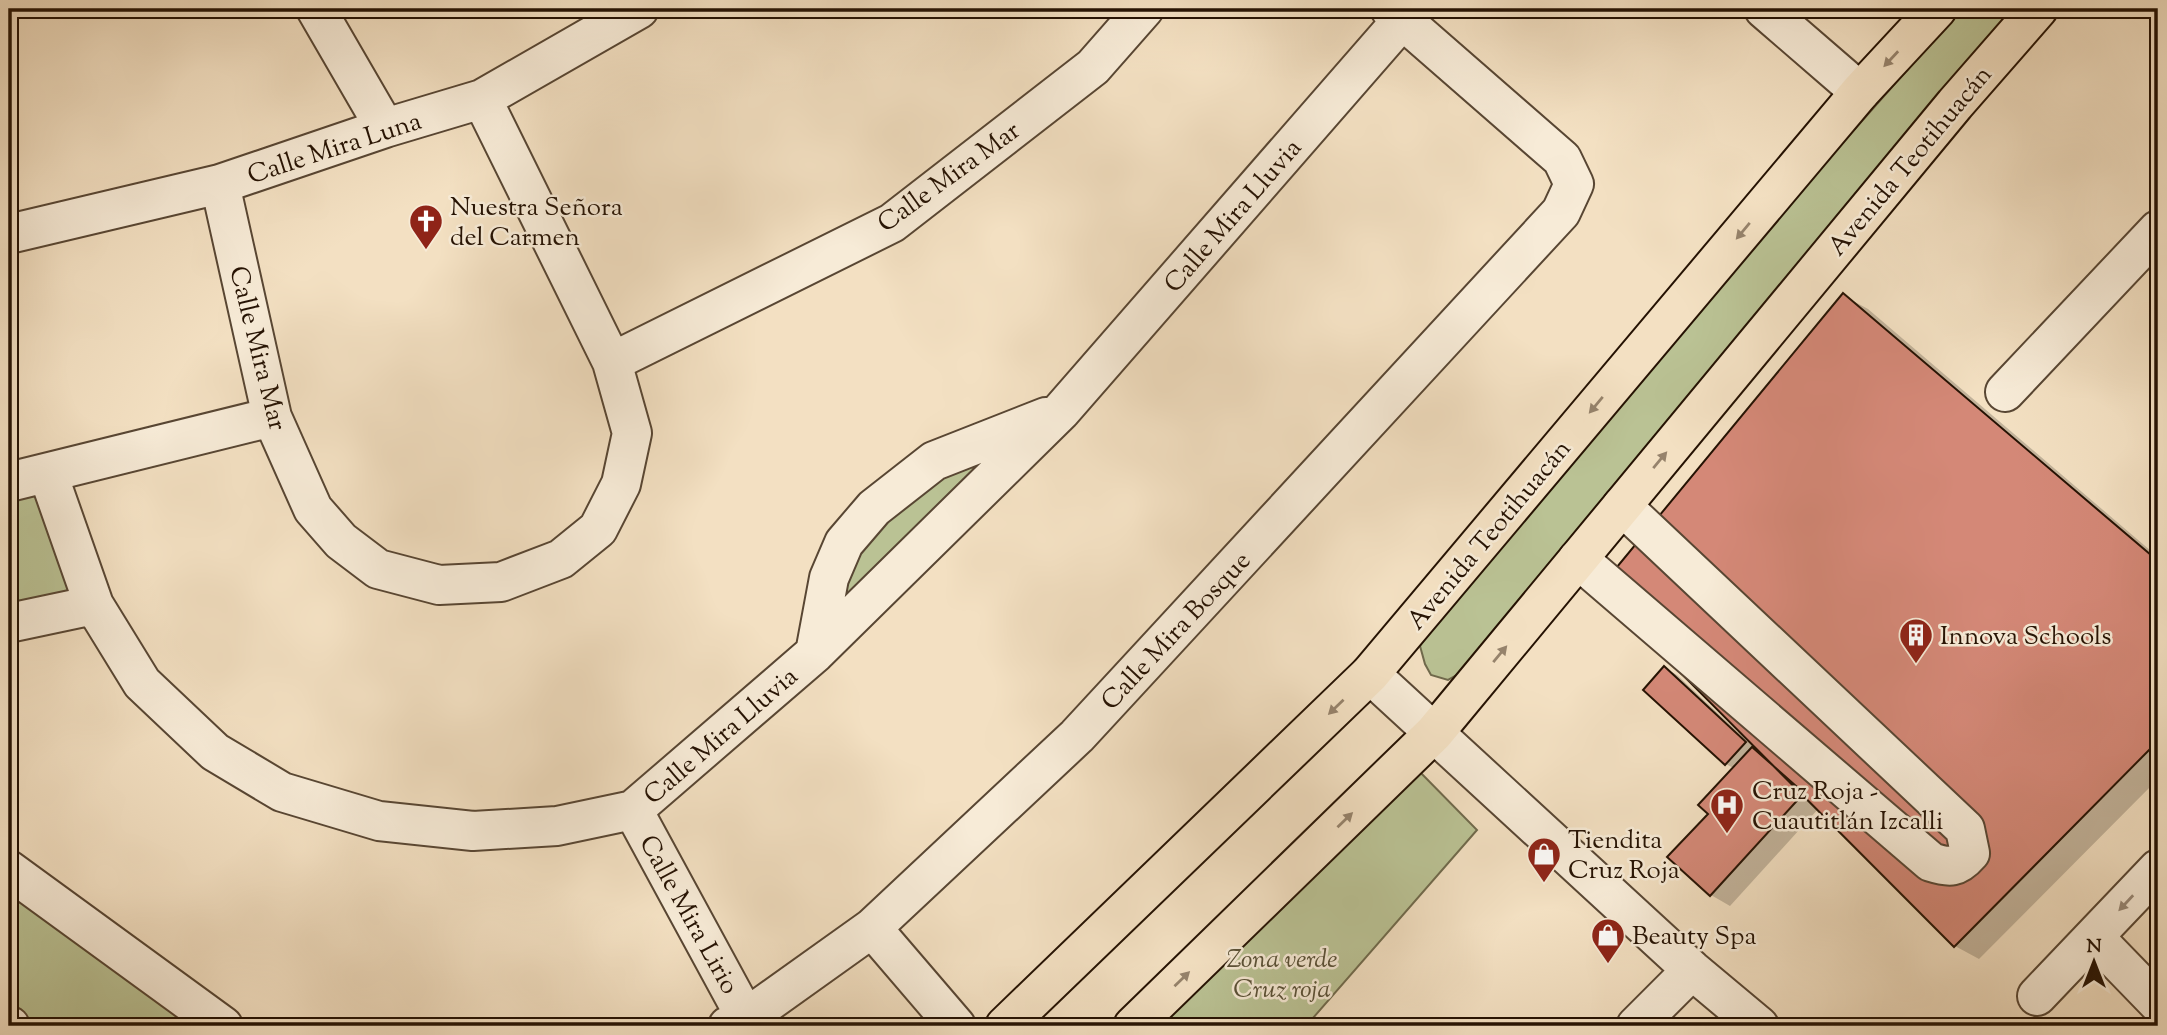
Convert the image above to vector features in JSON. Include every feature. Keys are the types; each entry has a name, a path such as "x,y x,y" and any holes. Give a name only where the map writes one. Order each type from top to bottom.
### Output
{"main road":[{"name":"Avenida Teotihuacán","path":"1005,1026 1370,674 1860,92 1937,9"},
{"name":"Avenida Teotihuacán","path":"1133,1026 1434,733 1955,104 2038,9"}],"street":[{"path":"316,9 386,128"},
{"name":"Calle Mira Luna","path":"9,234 220,184 482,99 639,9"},
{"name":"Calle Mira Mar","path":"612,362 892,223 1093,67 1144,9"},
{"path":"1764,9 1860,92"},
{"name":"Calle Mira Bosque","path":"737,1022 872,928 1077,736 1561,212 1574,184 1562,159 1396,14"},
{"name":"Calle Mira Lluvia","path":"48,474 94,606 142,683 215,752 282,792 379,821 473,831 557,826 633,810 815,653 1061,411 1396,14"},
{"name":"Calle Mira Mar","path":"220,184 272,417 313,509 341,541 378,569 439,585 501,582 561,559 598,529 621,484 632,433 612,362 482,99"},
{"path":"2005,392 2158,230"},
{"name":"Calle Mira Lluvia","path":"815,653 829,578 844,542 874,508 934,461 1061,411"},
{"path":"9,482 272,417"},
{"path":"1578,559 1931,862 1947,867 1961,863 1970,853 1965,829 1622,506"},
{"path":"9,623 94,606"},
{"path":"1370,674 1692,970 1759,1026"},
{"name":"Calle Mira Lirio","path":"633,810 737,1022"},
{"path":"2037,996 2158,869"},
{"path":"9,870 223,1026"},
{"path":"872,928 956,1026"},
{"path":"2094,937 2158,1003"},
{"path":"1636,1026 1692,970"}],"green space":[{"path":"1961,9 2030,9 1468,669 1448,680 1431,675 1420,646 1432,627 1792,200"},
{"path":"1036,428 824,637 877,512"},
{"path":"48,474 89,603 9,621 9,483"},
{"name":"Zona verde Cruz roja","path":"1416,768 1477,830 1306,1026 1149,1026"},
{"path":"9,880 203,1026 44,1026 9,1017"}],"building":[{"name":"Innova Schools","path":"1843,293 2158,561 2158,741 1954,947 1598,590"},
{"path":"1664,666 1746,742 1725,765 1643,690"},
{"name":"Cruz Roja - Cuautitlán Izcalli","path":"1752,747 1804,793 1710,896 1667,857 1708,814 1698,805"}],"place":[{"name":"Nuestra Señora del Carmen","path":"426,251"},
{"name":"Innova Schools","path":"1916,665"},
{"name":"Cruz Roja - Cuautitlán Izcalli","path":"1727,835"},
{"name":"Tiendita Cruz Roja","path":"1544,884"},
{"name":"Beauty Spa","path":"1608,965"}]}
